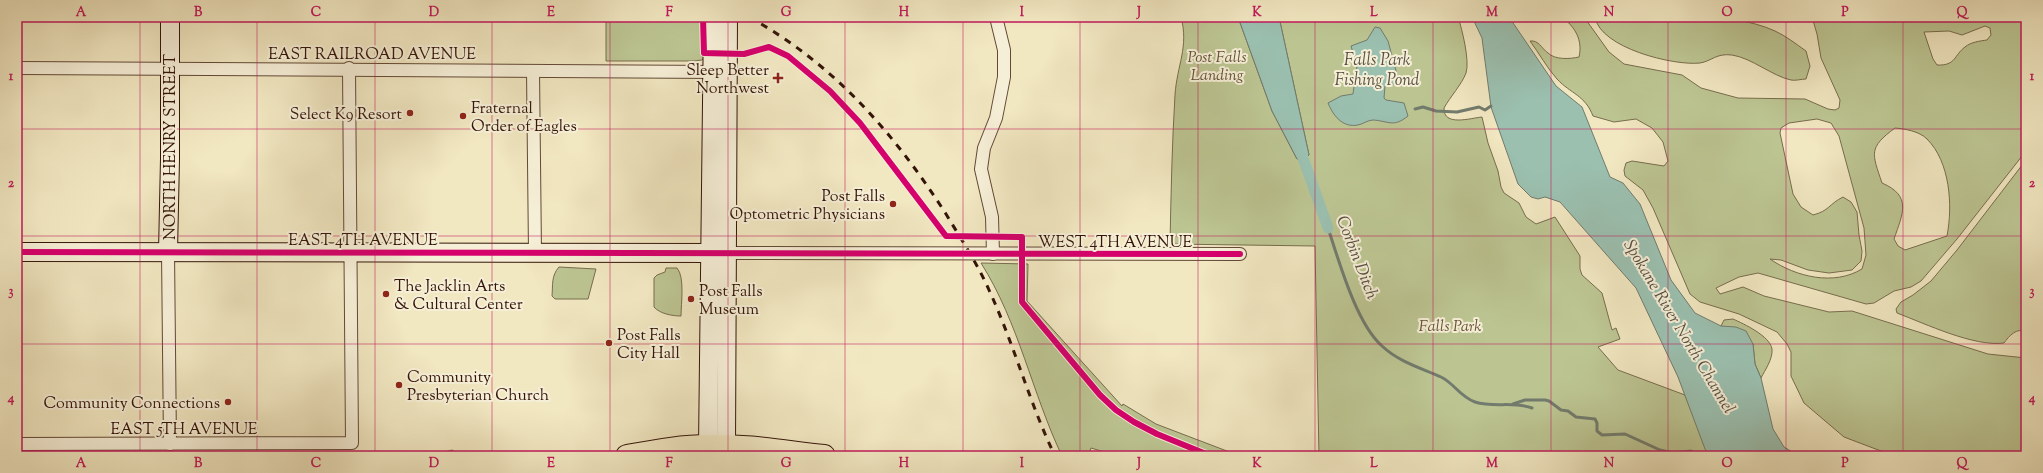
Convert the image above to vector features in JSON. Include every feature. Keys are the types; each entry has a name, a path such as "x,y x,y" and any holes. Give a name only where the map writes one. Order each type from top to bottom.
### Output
{"highway":[{"path":"627,456 672,448 717,446 824,456"}],"street":[{"name":"NORTH HENRY STREET","path":"170,17 168,252 170,444"},
{"path":"713,17 720,72 727,253 717,446"},
{"path":"717,446 709,253 720,72 728,17"},
{"path":"993,254 992,217 981,169 984,148 996,118 1004,77 1004,50 996,17"},
{"name":"EAST RAILROAD AVENUE","path":"17,68 349,68 720,72"},
{"path":"349,68 349,252"},
{"path":"533,71 535,253"},
{"name":"EAST 4TH AVENUE","path":"17,252 727,253"},
{"name":"EAST 5TH AVENUE","path":"17,444 352,443 349,252"},
{"name":"WEST 4TH AVENUE","path":"727,253 1240,254"}],"green space":[{"path":"606,17 709,17 706,56 702,60 694,61 606,61"},
{"name":"Falls Park","path":"1181,17 1238,17 1272,111 1297,159 1309,155 1279,17 1458,17 1465,45 1467,68 1462,82 1444,108 1445,114 1448,118 1458,120 1482,117 1488,143 1504,193 1519,203 1526,217 1536,224 1555,217 1580,256 1580,269 1582,275 1602,293 1612,330 1616,328 1620,339 1598,347 1618,370 1685,395 1710,456 1319,456 1315,246 1170,244 1175,95 1184,38"},
{"path":"1562,17 1584,17 1609,52 1624,64 1682,75 1701,88 1738,98 1805,99 1828,109 1835,110 1839,108 1840,100 1821,58 1817,34 1812,17 2026,17 2026,151 1957,239 1921,281 1911,287 1894,291 1874,303 1866,304 1758,273 1739,277 1716,288 1720,294 1743,287 1764,296 1829,312 1852,311 1988,354 2026,358 2026,456 1894,456 1844,437 1804,403 1791,376 1791,352 1787,344 1777,332 1739,314 1700,302 1690,294 1653,208 1643,190 1625,176 1624,170 1626,163 1632,161 1664,166 1668,161 1663,142 1652,128 1636,119 1614,122 1593,116 1586,103 1553,75 1530,41 1538,43 1555,57 1579,57 1580,45 1577,34 1571,25","holes":["1985,26 1990,28 1991,35 1987,40 1970,44 1961,50 1948,64 1937,65 1933,59 1924,32 1949,31 1962,35","1817,119 1831,123 1839,136 1864,228 1866,255 1862,269 1839,277 1815,277 1791,271 1770,259 1781,260 1808,270 1829,273 1852,270 1861,261 1862,251 1857,212 1851,202 1843,197 1826,209 1813,215 1801,207 1793,194 1780,133 1781,128 1789,123","1895,128 1912,131 1924,136 1935,148 1941,160 1948,184 1950,211 1947,236 1905,250 1898,246 1894,239 1903,206 1898,194 1882,183 1875,158 1876,146"]},
{"path":"1595,17 1711,17 1756,24 1779,33 1806,51 1810,66 1806,79 1793,80 1784,78 1747,60 1732,55 1718,56 1700,63 1688,63 1657,58 1640,53 1610,38 1600,28"},
{"path":"2026,160 2026,332 2016,331 2004,343 1979,342 1950,334 1897,313 1896,309 1901,302 1931,281 1957,250"},
{"path":"981,263 1028,264 1027,301 1122,406 1123,404 1156,424 1240,456 1118,456 1091,448 1088,456 1062,456 1051,432 1005,310"},
{"path":"559,267 596,269 588,299 555,299 552,296 554,277 556,270"},
{"path":"666,268 677,268 681,278 681,316 663,313 654,307 654,278 665,272"},
{"path":"1733,319 1762,335 1770,344 1772,349 1771,357 1761,378 1755,364 1753,344 1721,326 1724,320"},
{"path":"452,450 454,451 454,456 429,456"},
{"path":"17,455 405,456 17,456"}],"water":[{"path":"1238,17 1279,17 1309,155 1297,159 1272,111"},
{"name":"Spokane River North Channel","path":"1472,17 1509,17 1556,86 1582,107 1610,177 1623,183 1640,204 1671,280 1695,313 1721,326 1736,327 1746,331 1753,344 1755,364 1761,378 1773,429 1784,447 1799,456 1710,456 1705,449 1678,377 1636,288 1560,202 1545,197 1538,199 1531,197 1518,184 1491,107 1482,38"},
{"name":"Falls Park Fishing Pond","path":"1375,27 1380,28 1388,41 1398,78 1397,83 1385,86 1384,98 1386,100 1404,103 1408,116 1395,123 1373,120 1358,125 1347,125 1335,116 1328,103 1341,96 1353,94 1357,66 1351,46 1367,40"}],"waterway":[{"path":"1415,109 1423,107 1436,111 1457,112 1479,107 1485,110 1491,106"},
{"name":"Corbin Ditch","path":"1298,144 1328,228"},
{"name":"Corbin Ditch","path":"1328,228 1349,291 1356,307 1373,336 1382,346 1403,360 1446,380 1470,400 1482,404 1518,405 1532,408"},
{"path":"1513,404 1525,400 1549,401 1561,410 1568,411 1576,417 1595,419 1597,423 1597,431 1602,435 1625,434 1660,450 1673,453 1691,451 1697,456"}],"railway":[{"path":"749,17 780,36 808,56 835,79 883,128 926,184 963,242 984,280 998,310 1037,415 1055,456"}],"cycle path":[{"path":"703,17 704,53 744,54 769,47 788,56 830,91 860,123 946,236 1022,237 1022,302 1100,395 1116,410 1134,422 1157,434 1211,456"},
{"path":"17,252 1240,254"}],"place":[{"name":"Sleep Better Northwest","path":"778,78"},
{"name":"Select K9 Resort","path":"410,113"},
{"name":"Fraternal Order of Eagles","path":"463,116"},
{"name":"Post Falls Optometric Physicians","path":"893,204"},
{"name":"The Jacklin Arts & Cultural Center","path":"386,294"},
{"name":"Post Falls Museum","path":"691,299"},
{"name":"Post Falls City Hall","path":"609,343"},
{"name":"Community Presbyterian Church","path":"399,385"},
{"name":"Community Connections","path":"228,402"}],"park label":[{"name":"Post Falls Landing","path":"1217,65"}]}
